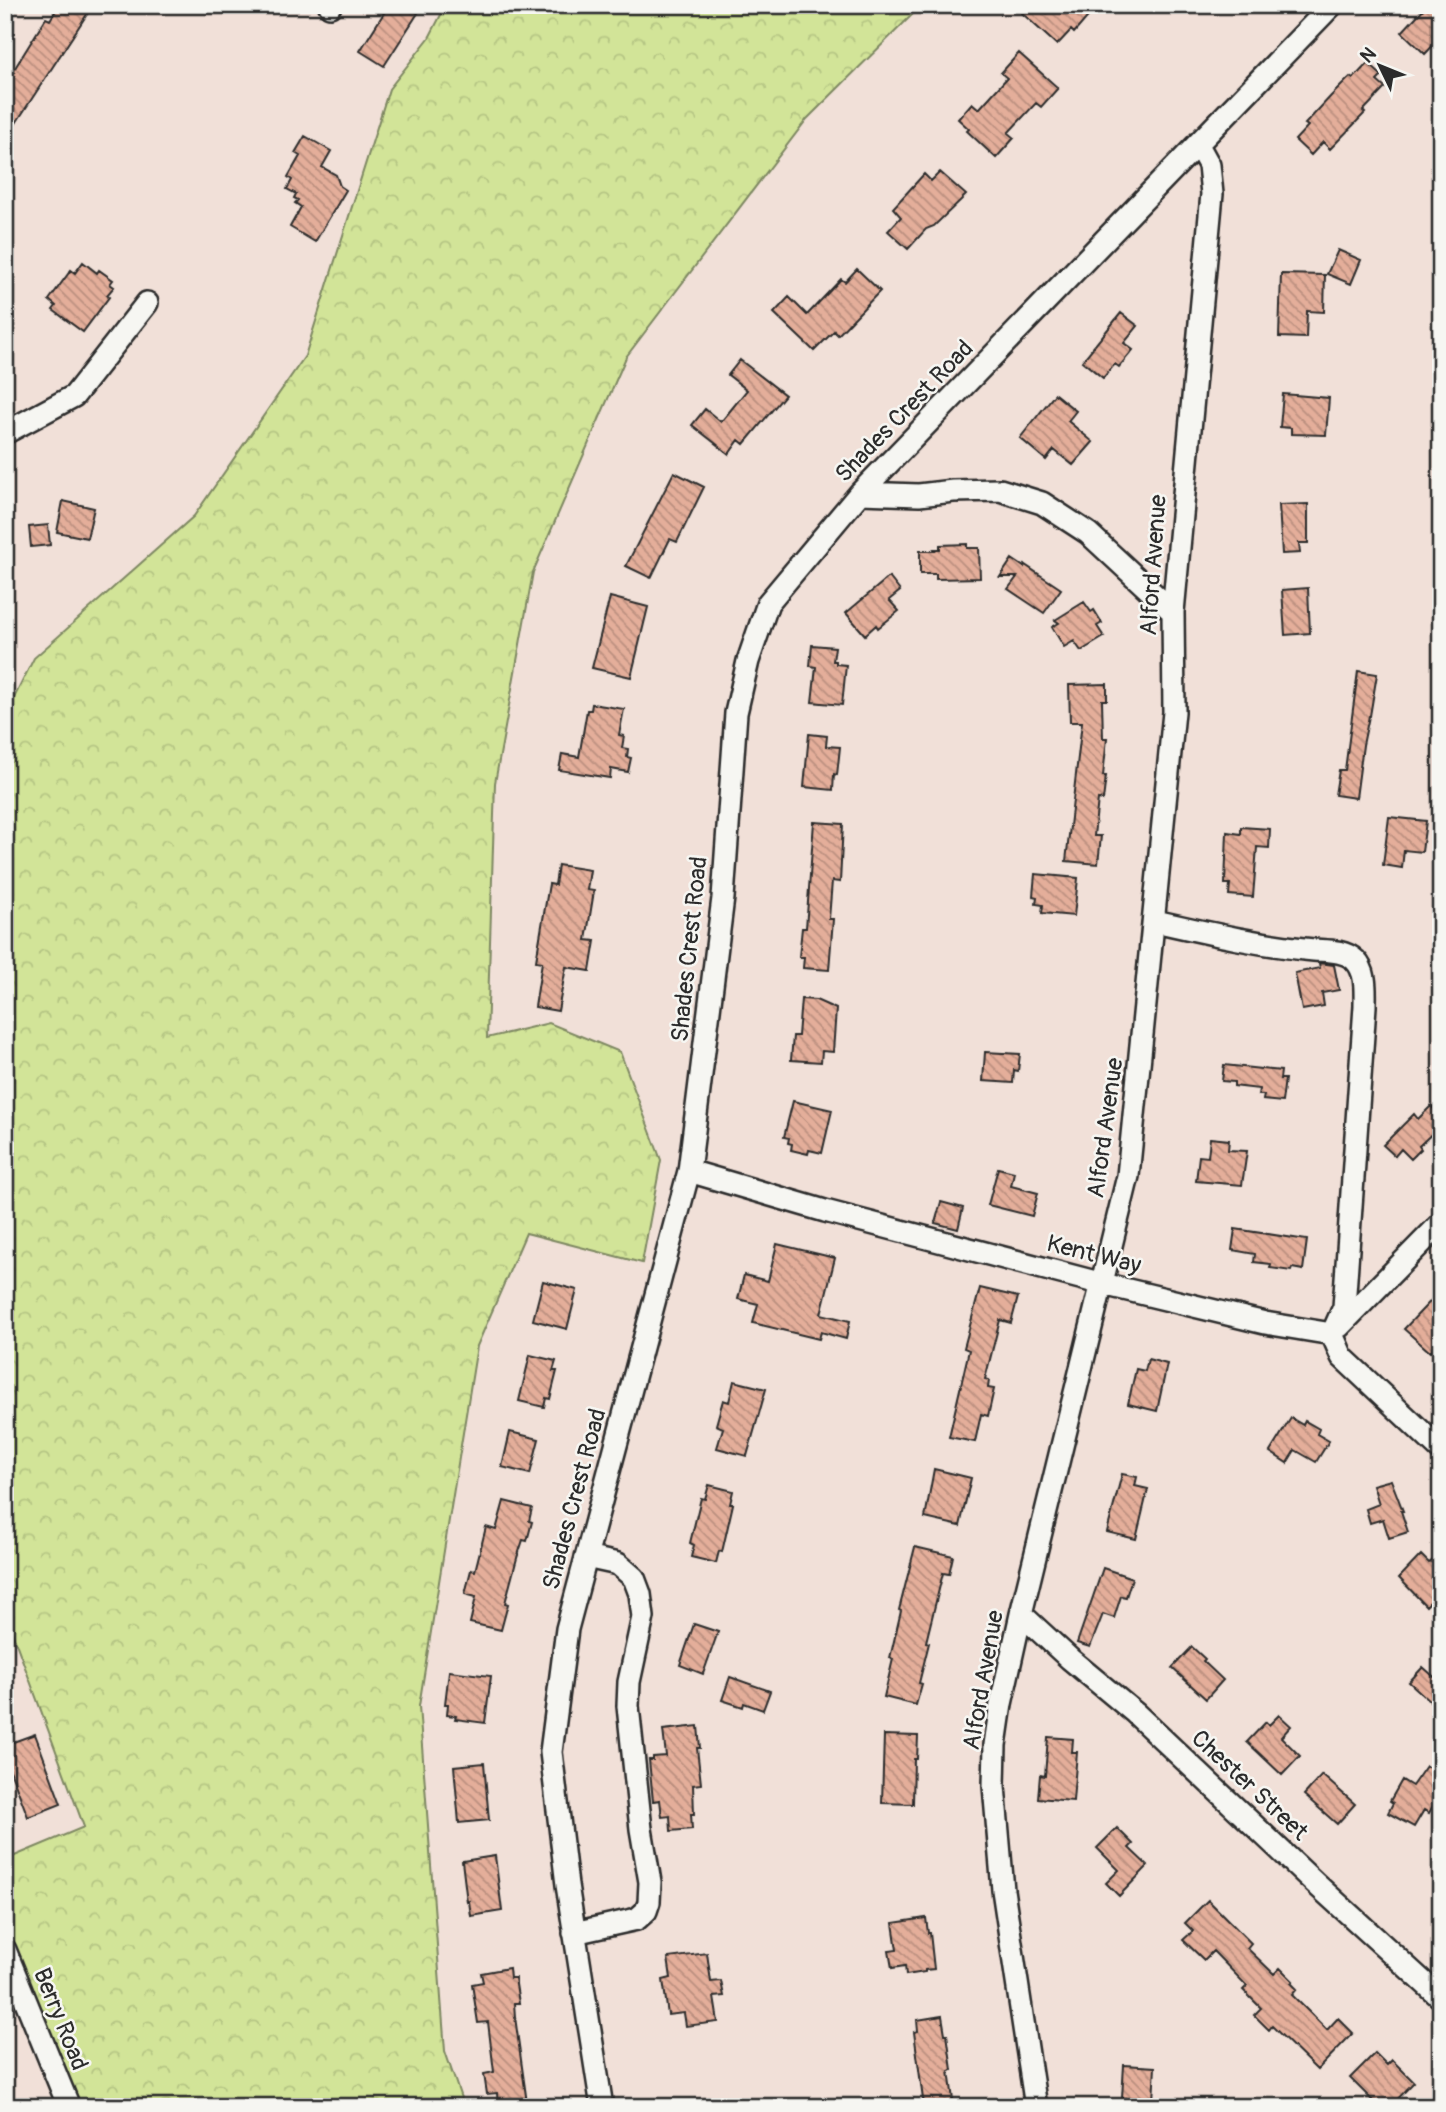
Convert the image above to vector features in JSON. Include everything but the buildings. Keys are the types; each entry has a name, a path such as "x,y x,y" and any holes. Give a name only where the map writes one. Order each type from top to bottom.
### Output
{"street":[{"name":"Shades Crest Road","path":"602,2107 574,1933 551,1752 567,1629 689,1171 723,898 736,713 748,661 768,603 860,493 1332,5"},
{"name":"Alford Avenue","path":"1037,2107 1003,1890 996,1829 995,1745 1021,1614 1128,1177 1174,712 1173,612 1212,194 1209,164 1198,145"},
{"path":"5,433 74,396 147,303"},
{"path":"860,493 919,495 1000,490 1042,503 1088,533 1173,612"},
{"path":"1155,921 1268,946 1342,952 1353,958 1362,969 1366,987 1365,1006 1344,1307 1332,1334 1342,1357 1441,1450"},
{"name":"Kent Way","path":"689,1171 825,1211 1103,1284 1265,1323 1332,1334"},
{"path":"1332,1334 1441,1223"},
{"path":"574,1933 637,1919 646,1911 650,1882 641,1829 628,1706 629,1682 643,1617 640,1594 634,1578 618,1564 586,1557"},
{"name":"Chester Street","path":"1021,1614 1070,1660 1144,1722 1441,1998"},
{"name":"Berry Road","path":"5,1950 69,2107"}],"green space":[{"path":"446,5 922,5 807,119 626,357 533,572 495,783 487,1038 549,1023 620,1052 661,1160 642,1263 526,1233 477,1346 419,1706 445,2051 464,2107 78,2107 5,1924 5,1860 84,1827 5,1613 5,711 8,710 34,658 194,516 305,356 389,89 429,38"}]}
